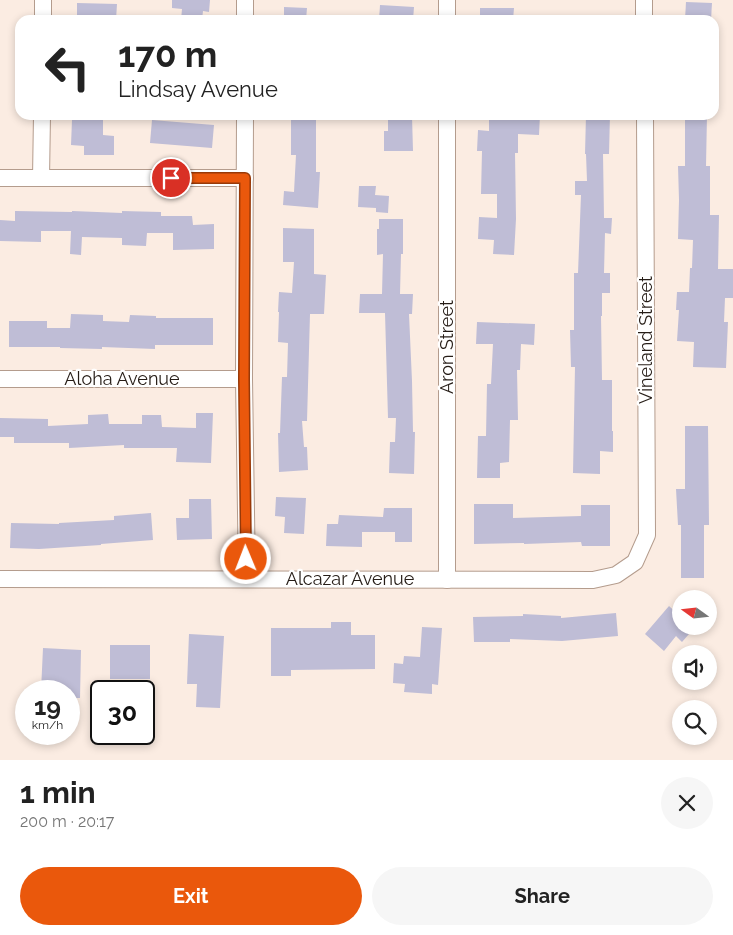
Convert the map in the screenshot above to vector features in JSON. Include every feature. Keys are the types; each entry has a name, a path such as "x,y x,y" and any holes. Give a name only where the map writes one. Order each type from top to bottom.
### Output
{"street":[{"path":"43,0 43,15"},
{"path":"245,0 245,15"},
{"path":"447,0 447,15"},
{"path":"644,0 644,15"},
{"path":"41,178 42,120"},
{"path":"245,120 244,379 247,579"},
{"name":"Aron Street","path":"447,120 447,580"},
{"name":"Vineland Street","path":"634,562 647,535 645,120"},
{"path":"0,178 245,178"},
{"name":"Aloha Avenue","path":"0,379 244,379"},
{"name":"Alcazar Avenue","path":"0,579 593,580 616,575 634,562"}],"building":[{"path":"172,0 210,0 209,12 203,11 203,15 181,15 182,9 172,8"},
{"path":"686,2 712,3 711,15 685,15"},
{"path":"77,3 117,4 116,15 77,15"},
{"path":"380,5 414,7 413,15 379,15"},
{"path":"284,7 307,8 306,15 284,15"},
{"path":"480,8 514,8 513,15 480,15"},
{"path":"72,120 103,120 103,135 114,136 114,155 84,155 84,146 71,145"},
{"path":"152,120 214,125 212,148 150,143"},
{"path":"291,120 316,120 316,172 320,172 318,208 283,205 284,191 294,192 296,155 291,155"},
{"path":"388,120 412,120 413,151 384,151 384,131 388,131"},
{"path":"489,120 540,120 539,135 518,134 518,153 515,153 516,219 514,255 493,254 494,240 478,239 479,217 497,218 497,194 481,194 482,151 477,151 478,130 489,131"},
{"path":"586,120 610,120 609,154 603,154 604,218 612,218 611,234 605,233 604,273 610,273 610,293 602,293 601,316 602,380 612,380 613,452 600,451 600,474 573,473 575,367 571,367 570,330 574,330 574,273 578,273 581,195 575,195 575,181 587,181 585,154"},
{"path":"685,120 707,120 706,166 710,166 710,215 719,215 718,269 733,269 733,298 725,298 724,322 728,322 726,368 693,367 694,342 677,341 679,310 676,310 677,292 689,292 690,268 692,268 693,240 678,239 678,166 685,166"},
{"path":"359,186 376,186 375,195 389,196 388,213 376,212 376,208 358,207"},
{"path":"15,211 161,212 161,216 192,216 193,225 214,224 214,249 173,250 173,233 147,233 146,246 122,245 122,238 82,237 81,255 70,254 71,231 41,231 41,242 0,241 0,220 15,221"},
{"path":"379,219 403,219 400,294 413,294 412,314 409,314 413,432 415,432 414,474 389,473 390,442 395,442 396,418 388,418 385,313 359,313 360,294 382,294 383,254 377,255"},
{"path":"283,228 314,229 314,274 326,275 324,314 310,314 307,421 302,421 304,447 307,447 308,470 279,472 278,433 280,433 282,377 287,377 288,343 278,342 279,292 292,293 294,262 283,262"},
{"path":"71,314 103,315 103,321 129,322 130,315 156,316 156,318 213,318 213,345 155,345 155,349 9,347 9,321 47,321 47,328 70,328"},
{"path":"477,322 535,324 534,345 521,344 520,370 517,370 518,420 510,420 509,462 500,463 500,478 477,478 478,436 486,436 487,384 491,384 493,344 476,344"},
{"path":"196,413 213,413 211,463 176,462 177,448 124,448 124,445 69,448 69,443 14,443 14,437 0,437 0,418 48,419 48,426 88,424 88,415 108,414 109,424 142,424 142,415 161,415 162,427 196,428"},
{"path":"685,426 708,426 709,525 704,525 704,578 681,578 681,525 678,525 676,489 685,489"},
{"path":"276,497 306,498 304,534 284,533 285,517 275,516"},
{"path":"189,499 211,499 212,539 177,540 176,518 189,518"},
{"path":"474,504 513,504 513,518 581,516 581,505 610,505 610,546 582,546 581,542 474,544"},
{"path":"384,508 412,508 412,542 395,542 395,532 362,532 362,547 326,546 327,524 338,524 339,515 383,517"},
{"path":"151,513 153,540 39,549 10,548 11,523 59,524 114,520 114,516"},
{"path":"669,606 672,609 672,635 688,635 682,642 676,636 664,651 645,634"},
{"path":"616,613 618,636 562,641 510,639 510,642 474,642 473,617 523,616 523,614 561,616 561,618"},
{"path":"331,622 351,622 351,635 375,635 375,669 291,670 291,676 271,676 271,628 331,628"},
{"path":"422,627 442,628 438,685 432,684 432,694 404,692 405,684 393,683 394,663 403,664 404,656 420,657"},
{"path":"189,634 224,636 220,708 196,707 197,684 187,684"},
{"path":"110,645 150,645 150,679 110,679"},
{"path":"43,648 81,650 80,698 80,680 42,680"}],"route":[{"path":"171,178 245,178 244,379 246,559"}]}
